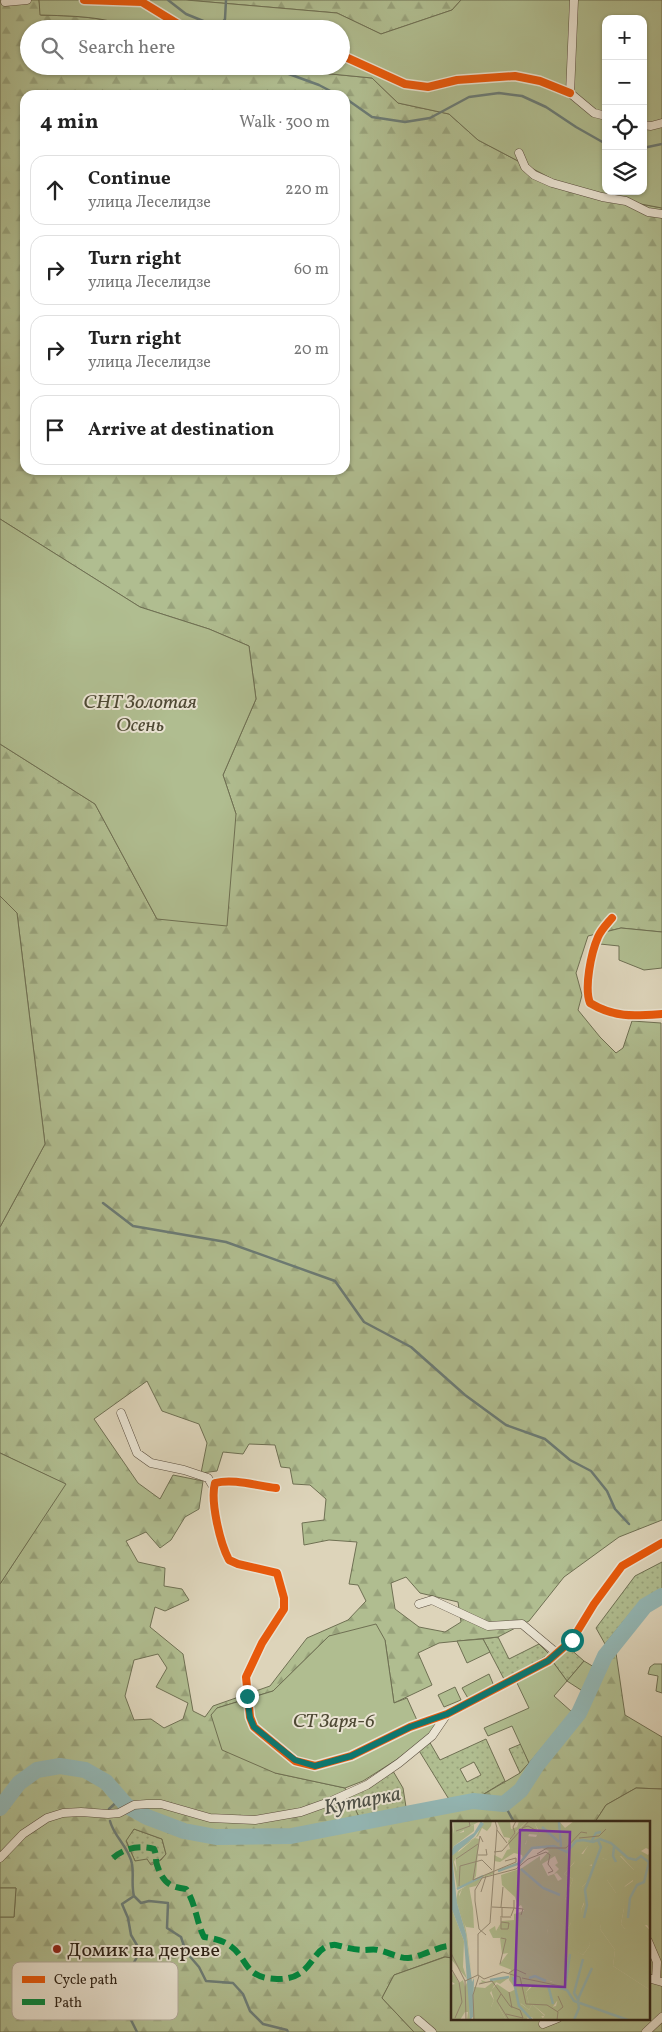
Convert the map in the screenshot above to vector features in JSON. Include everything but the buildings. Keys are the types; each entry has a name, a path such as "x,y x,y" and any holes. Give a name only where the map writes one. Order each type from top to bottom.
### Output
{"street":[{"path":"5,2 27,0"},
{"path":"84,0 142,2 171,20"},
{"path":"570,93 574,0"},
{"path":"350,59 405,84 428,87 457,80 516,76 570,93 594,113 602,115"},
{"path":"647,126 662,123"},
{"path":"519,153 525,167 534,175 552,183 602,197 626,201 648,212 662,214"},
{"path":"612,918 598,937 591,963 587,996 590,1004 604,1012 626,1016 662,1014"},
{"path":"121,1412 137,1453 151,1463 184,1470 208,1478 214,1488 219,1529 229,1560 238,1564 277,1573 284,1598 284,1609 262,1643 246,1676 250,1718 254,1727 295,1760 315,1766 351,1756 410,1727 447,1714 516,1680 548,1661 572,1640 594,1604 622,1566 662,1544"},
{"path":"214,1488 215,1483 221,1481 276,1488"},
{"path":"419,1604 432,1600 488,1626 522,1624 553,1650 559,1652"},
{"path":"0,1858 23,1834 47,1818 63,1813 119,1813 131,1807 161,1804 210,1818 254,1820 301,1812 367,1785 432,1736 447,1714"},
{"path":"650,1945 659,1961 656,1980"},
{"path":"646,2032 662,2017"},
{"path":"418,2020 432,2032"},
{"path":"543,2024 553,2020"}],"green space":[{"path":"0,0 39,0 41,15 76,16 106,20 20,20 20,75 341,75 372,78 398,103 449,114 478,140 577,192 662,208 662,932 621,928 588,936 576,973 582,995 578,1010 616,1053 623,1048 632,1021 661,1023 662,1520 619,1537 564,1577 529,1621 498,1637 439,1643 418,1653 432,1685 394,1703 385,1640 329,1636 273,1691 217,1708 275,1773 345,1788 359,1817 406,1807 479,1797 520,1773 579,1706 589,1703 610,1656 616,1653 625,1715 662,1737 662,1789 636,1788 606,1805 596,1821 451,1821 451,1958 444,1957 394,1975 382,1998 414,2032 0,2032 0,1917 14,1917 16,1888 0,1888 0,1584 65,1484 0,1453 0,1227 45,1144 17,913 0,896 0,744 95,804 157,919 236,814 223,775 256,699 249,646 209,629 140,607 0,519","holes":["147,1381 162,1411 199,1424 207,1443 201,1473 217,1471 223,1452 243,1454 249,1444 275,1445 281,1467 290,1468 293,1484 310,1485 326,1499 324,1520 302,1523 304,1545 329,1540 357,1542 349,1584 358,1585 366,1601 348,1620 307,1638 270,1686 213,1706 205,1717 193,1711 183,1654 150,1627 155,1607 165,1611 189,1600 182,1589 164,1586 165,1568 138,1562 126,1541 146,1532 160,1548 171,1540 185,1517 199,1509 203,1481 173,1475 160,1499 138,1483 94,1419","406,1577 420,1593 458,1602 461,1622 445,1632 419,1627 395,1609 391,1583","158,1654 167,1668 156,1687 188,1703 183,1719 164,1728 151,1719 134,1720 125,1696 134,1660","134,1829 162,1839 166,1854 161,1860 151,1865 147,1859 135,1861 126,1841"]},
{"path":"39,0 186,0 337,13 381,34 452,10 461,0 662,0 662,208 577,192 478,140 449,114 398,103 372,78 341,75 350,75 350,20 100,19 40,15"},
{"path":"186,0 461,0 452,10 381,34 337,13"},
{"name":"СНТ Золотая Осень","path":"0,519 140,607 209,629 249,646 256,699 223,775 236,814 227,926 157,919 95,804 0,744"},
{"path":"0,896 17,913 45,1144 0,1227"},
{"path":"621,928 662,932 662,968 644,970 619,960 619,946 600,944 605,932"},
{"path":"0,1453 66,1484 0,1584"},
{"path":"662,1562 662,1589 636,1606 605,1644 596,1628 635,1576"},
{"name":"СТ Заря-6","path":"376,1624 385,1640 394,1703 407,1698 420,1727 439,1719 431,1734 363,1781 345,1788 275,1773 222,1750 211,1715 217,1708 273,1691 329,1636"},
{"path":"498,1637 509,1659 539,1644 549,1654 505,1681 483,1639"},
{"path":"483,1639 490,1652 467,1663 457,1641"},
{"path":"568,1647 584,1661 567,1681 553,1662"},
{"path":"584,1661 594,1667 584,1692 567,1681"},
{"path":"553,1662 567,1681 554,1696 572,1712 529,1763 512,1726 488,1736 484,1728 529,1708 517,1683"},
{"path":"654,1664 662,1664 662,1693 656,1691 658,1676 648,1674 650,1667"},
{"path":"489,1674 494,1686 469,1700 462,1688"},
{"path":"455,1687 461,1700 444,1707 438,1695"},
{"path":"486,1739 505,1781 479,1797 450,1801 418,1749 429,1741 440,1760","holes":["474,1762 481,1775 467,1782 460,1769"]},
{"path":"521,1744 529,1763 520,1773 509,1749"},
{"path":"393,1771 403,1788 406,1807 359,1817 349,1797"},
{"path":"636,1788 662,1789 662,2032 414,2032 382,1998 394,1975 445,1957 451,1958 451,2020 650,2020 650,1821 596,1821 606,1805"},
{"path":"134,1829 162,1839 166,1854 163,1858 152,1863 135,1861 126,1840"},
{"path":"0,1888 16,1888 14,1917 0,1917"}],"waterway":[{"path":"168,0 186,14 201,20"},
{"path":"224,20 226,0"},
{"path":"292,75 328,90"},
{"path":"350,102 372,117 405,122 430,118 469,97 499,93 522,96 546,107 602,142"},
{"path":"647,147 662,144"},
{"path":"103,1203 133,1226 226,1242 335,1281 364,1322 411,1347 465,1395 506,1425 545,1439 570,1460 591,1471 607,1491 615,1509 629,1524"},
{"name":"Кутарка","path":"0,1808 19,1783 37,1770 60,1766 85,1770 106,1782 127,1806 147,1817 184,1831 216,1837 291,1836 473,1801 504,1804 521,1790 537,1765 579,1713 605,1656 645,1606 662,1596"},
{"path":"109,1809 121,1798"},
{"path":"504,1804 513,1821"},
{"path":"110,1821 128,1852 133,1868 134,1896 122,1904 128,1918 131,1935 138,1947 134,1962"},
{"path":"134,1896 141,1903 149,1901 168,1903 167,1928 181,1937 186,1952 199,1967 206,1981 233,1983 243,1994 250,2011 263,2024 287,2030 288,2032"},
{"path":"131,2020 137,2032"}],"marked path":[{"path":"113,1858 132,1848 154,1849 157,1865 164,1880 175,1887 186,1889 204,1937 226,1943 239,1954 251,1971 265,1978 289,1978 298,1974 305,1969 320,1951 334,1945 358,1950 382,1951 408,1958 451,1946"}],"cycle path":[{"path":"84,0 142,2 171,20"},
{"path":"350,59 405,84 428,87 457,80 515,76 540,81 570,93"},
{"path":"612,918 599,934 595,944 588,980 590,1003 616,1014 662,1014"},
{"path":"276,1488 230,1481 215,1483 215,1511 219,1533 229,1560 238,1564 277,1573 284,1598 284,1609 262,1643 246,1677 250,1717 254,1727 295,1761 315,1766 351,1756 410,1727 447,1714 548,1661 572,1640 594,1604 622,1566 662,1543"}],"place":[{"name":"Домик на дереве","path":"57,1949"}],"route":[{"path":"247,1696 250,1718 254,1727 295,1760 315,1766 351,1756 410,1727 447,1714 516,1680 548,1661 572,1640"}]}
